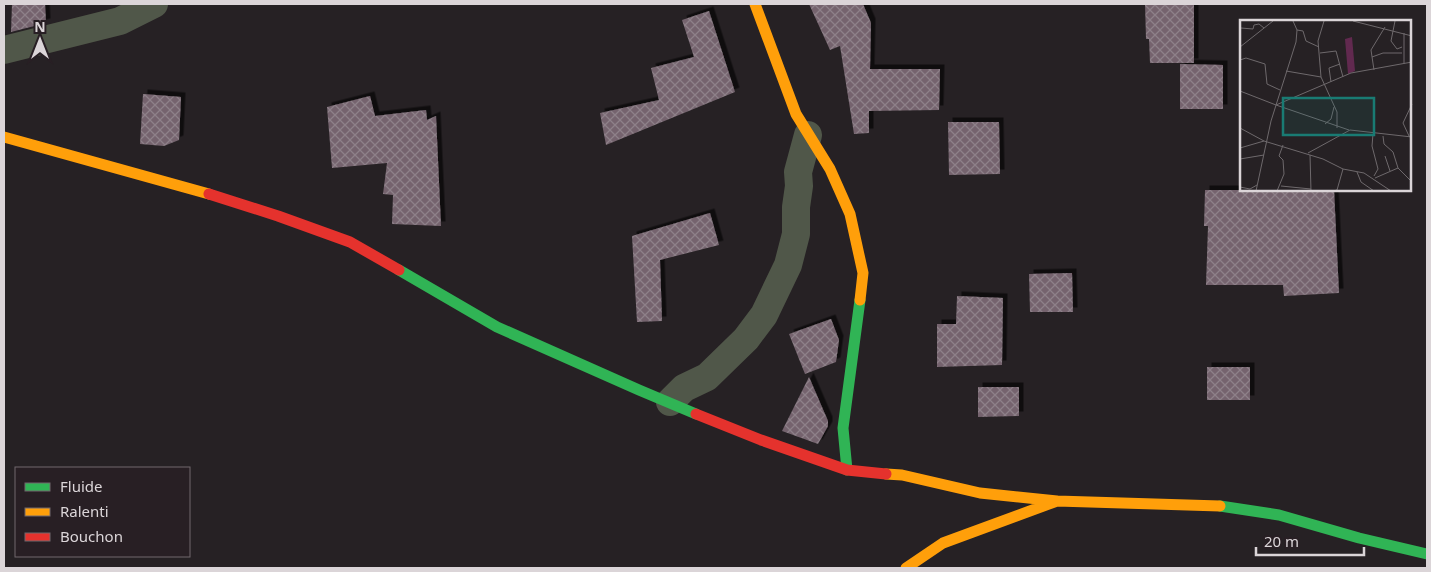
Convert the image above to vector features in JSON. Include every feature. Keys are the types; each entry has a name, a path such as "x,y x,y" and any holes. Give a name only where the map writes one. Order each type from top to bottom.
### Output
{"street":[{"path":"4,50 120,21 154,4"},
{"path":"756,4 796,114 830,169 850,214 863,273 843,428 847,470"},
{"path":"670,402 684,388 707,377 746,339 764,315 788,266 796,234 798,172 808,135"},
{"path":"4,137 209,194 350,242 497,327 761,440 847,470 902,475 980,493 1057,501 1210,505 1279,515 1359,538 1419,558"},
{"path":"906,568 943,543 1057,501"}],"building":[{"path":"12,4 45,4 46,23 11,32"},
{"path":"809,4 863,4 871,23 870,69 940,69 939,110 869,111 869,133 854,134 840,46 830,50"},
{"path":"1145,4 1194,4 1194,63 1150,63 1149,39 1146,39"},
{"path":"709,11 735,92 606,145 600,113 659,100 651,68 694,57 682,20"},
{"path":"1180,64 1223,65 1223,109 1180,109"},
{"path":"143,94 181,97 179,140 164,146 140,144"},
{"path":"370,96 375,116 426,110 427,120 436,116 441,226 392,224 393,195 383,194 387,163 332,168 327,107"},
{"path":"948,122 999,122 1000,174 949,175"},
{"path":"1205,190 1334,191 1339,293 1284,296 1283,285 1206,285 1208,226 1204,226"},
{"path":"710,213 719,245 660,260 662,321 637,322 632,236"},
{"path":"1072,273 1073,312 1030,312 1029,274"},
{"path":"957,296 1003,298 1002,365 937,367 937,324 956,324"},
{"path":"831,319 839,340 836,362 805,374 789,334"},
{"path":"1207,367 1250,367 1250,400 1207,400"},
{"path":"809,377 828,421 828,426 818,444 782,431"},
{"path":"978,387 1019,387 1019,416 978,417"}],"traffic: fast":[{"path":"399,270 497,327 696,414"},
{"path":"847,470 843,428 860,300"},
{"path":"1220,506 1279,515 1359,538 1427,554"}],"traffic: slow":[{"path":"755,4 796,114 830,169 850,214 863,273 860,300"},
{"path":"4,137 209,194"},
{"path":"886,474 902,475 980,493 1057,501"},
{"path":"906,568 943,543 1057,501 1220,506"}],"traffic: jam":[{"path":"209,194 350,242 399,270"},
{"path":"696,414 761,440 847,470 886,474"}]}
